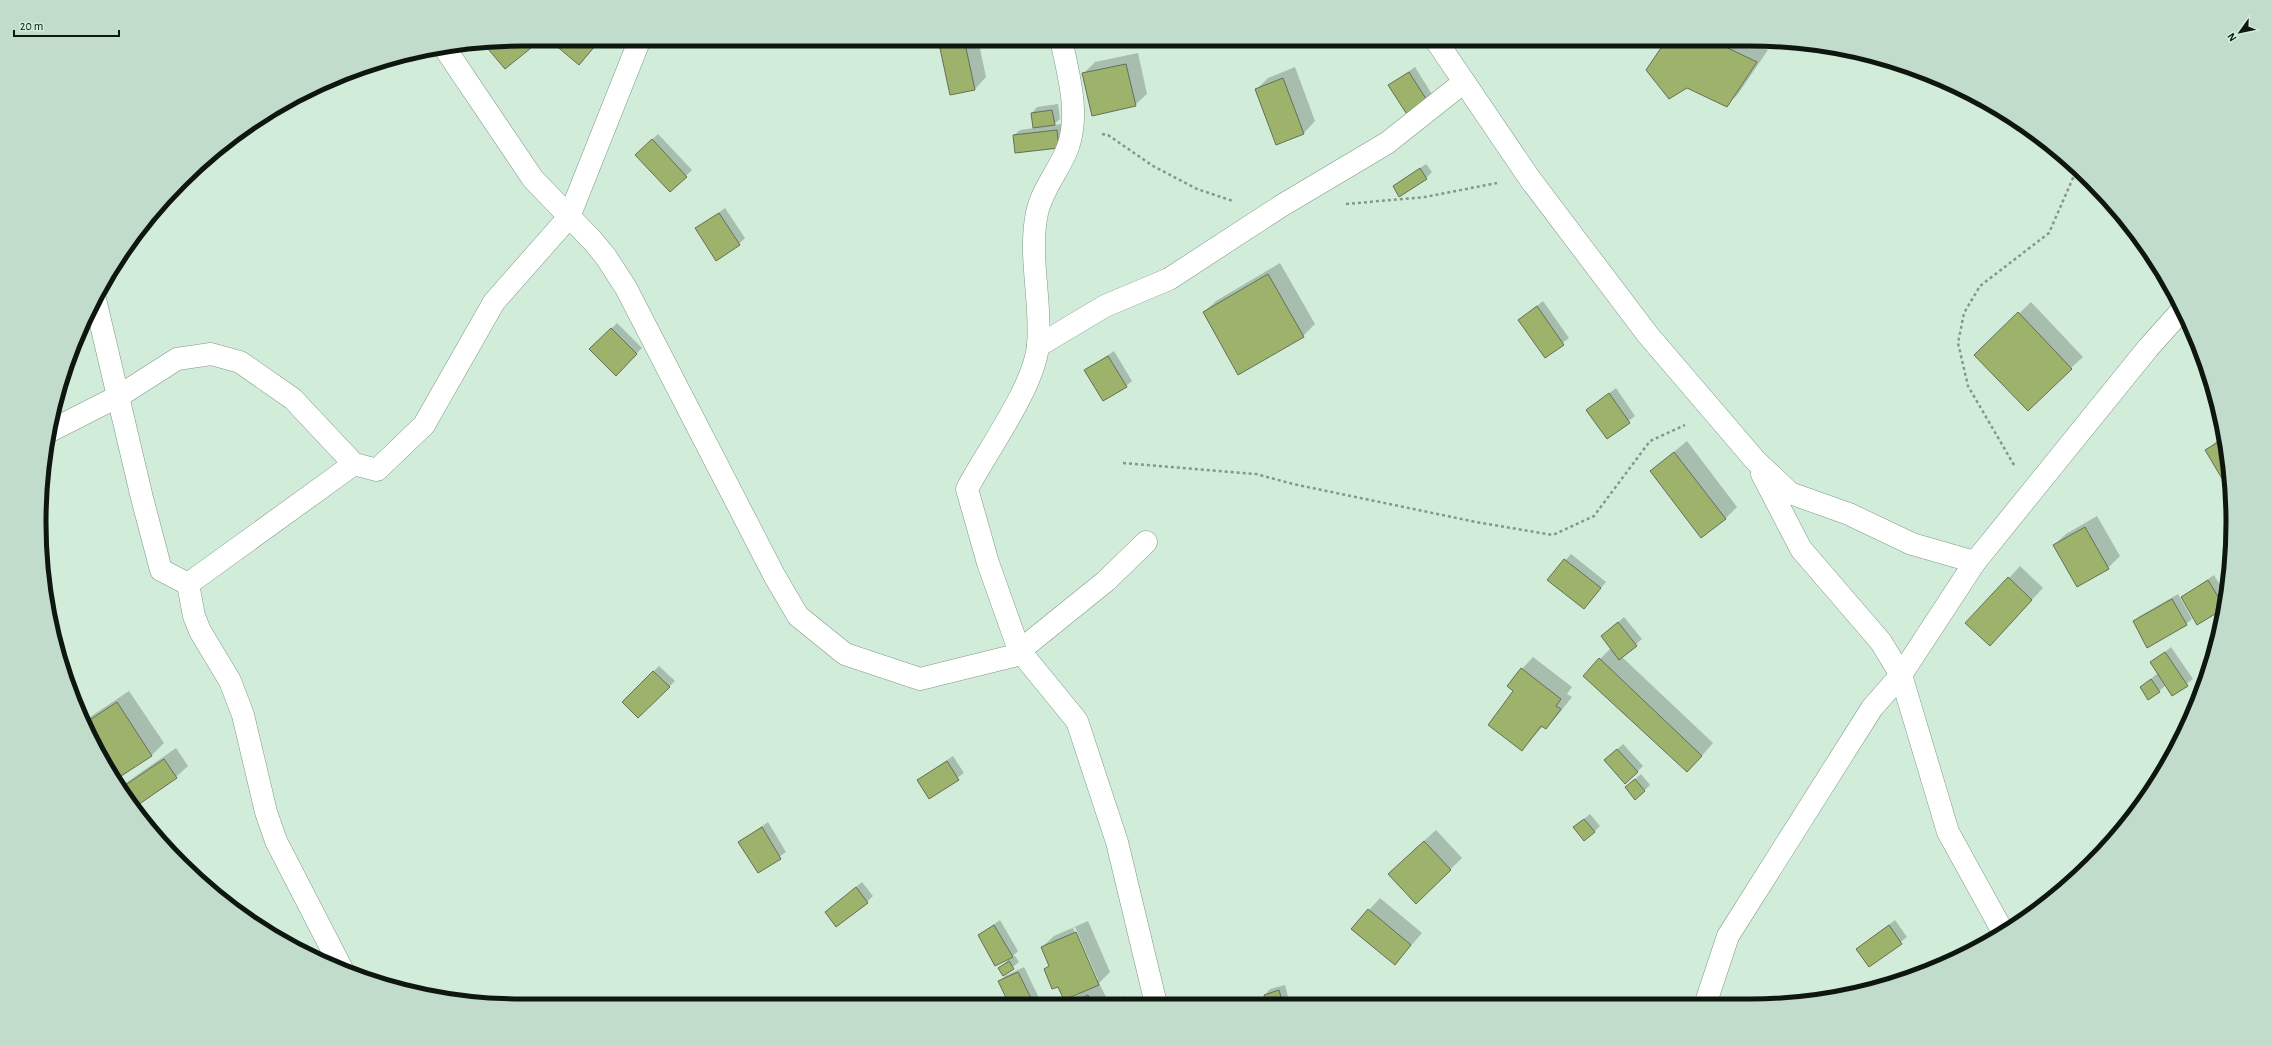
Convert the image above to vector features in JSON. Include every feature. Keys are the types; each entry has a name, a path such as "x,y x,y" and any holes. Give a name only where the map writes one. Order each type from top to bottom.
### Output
{"street":[{"path":"55,428 119,396 177,359 211,354 240,362 293,399 354,464 378,470 424,425 494,302 569,217 637,46"},
{"path":"1062,46 1072,99 1073,126 1068,147 1046,191 1038,211 1036,223 1038,346 1034,364 1009,416 967,489 988,563 1019,650 1077,721 1117,842 1155,999"},
{"path":"1440,46 1530,179 1648,336 1754,460 1790,493 1849,514 1912,544 1975,562"},
{"path":"447,52 523,165 606,257 626,288 774,575 798,616 845,654 920,680 1013,656 1106,581 1146,542"},
{"path":"1038,346 1105,306 1169,279 1281,206 1387,143 1464,82"},
{"path":"97,308 142,498 161,570 188,584"},
{"path":"1707,999 1728,936 1872,708 1901,675 1975,562 2030,496 2148,348 2178,314"},
{"path":"1754,460 1801,549 1881,642 1901,675 1948,832 2001,927"},
{"path":"188,584 354,464"},
{"path":"188,584 194,616 200,631 230,681 240,708 266,812 276,841 339,962"}],"path":[{"path":"2030,496 2006,449 1968,386 1958,343 1964,313 1980,286 2049,233 2075,175"},
{"path":"1124,463 1256,474 1293,484 1468,520 1553,535 1594,516 1650,441 1688,424"}],"building":[{"path":"529,46 531,48 505,69 487,47"},
{"path":"556,46 595,46 579,65"},
{"path":"940,46 966,46 975,90 950,95"},
{"path":"1662,46 1724,46 1757,62 1727,107 1687,88 1669,99 1646,70"},
{"path":"1126,64 1136,106 1092,116 1082,73"},
{"path":"1409,72 1428,102 1408,116 1388,85"},
{"path":"1283,78 1304,134 1276,145 1255,89"},
{"path":"1052,110 1055,125 1033,128 1031,113"},
{"path":"1057,130 1059,148 1015,153 1013,135"},
{"path":"652,139 687,177 670,192 635,155"},
{"path":"1420,168 1427,179 1399,197 1393,186"},
{"path":"719,213 740,245 716,261 695,228"},
{"path":"1268,274 1304,337 1238,375 1203,312"},
{"path":"1537,306 1564,345 1545,358 1518,320"},
{"path":"2018,312 2072,369 2028,411 1974,355"},
{"path":"611,328 637,354 616,376 589,349"},
{"path":"1108,356 1127,387 1103,401 1084,370"},
{"path":"1609,393 1630,423 1607,439 1586,410"},
{"path":"2219,442 2224,482 2205,450"},
{"path":"1674,452 1726,519 1701,538 1650,471"},
{"path":"2085,527 2109,569 2077,587 2053,545"},
{"path":"1564,559 1601,588 1584,609 1547,580"},
{"path":"2008,577 2032,600 1990,646 1965,623"},
{"path":"2208,580 2220,599 2217,613 2197,625 2181,597"},
{"path":"2172,599 2187,625 2147,648 2133,621"},
{"path":"1618,622 1637,646 1619,660 1601,636"},
{"path":"2165,652 2188,686 2172,696 2150,662"},
{"path":"1599,658 1702,756 1687,772 1583,676"},
{"path":"1521,668 1561,699 1556,706 1561,709 1546,729 1541,726 1522,751 1488,725 1513,691 1507,686"},
{"path":"653,671 670,687 638,718 622,702"},
{"path":"2151,679 2160,692 2148,700 2140,687"},
{"path":"117,702 152,756 120,777 89,720"},
{"path":"1617,749 1638,772 1625,784 1604,760"},
{"path":"164,759 177,778 138,805 125,785"},
{"path":"947,761 959,780 929,799 917,780"},
{"path":"1635,779 1645,791 1635,800 1625,787"},
{"path":"1584,819 1595,832 1584,841 1573,827"},
{"path":"762,827 781,859 758,873 738,842"},
{"path":"1424,841 1451,870 1416,904 1388,874"},
{"path":"856,887 868,903 836,927 825,912"},
{"path":"1368,909 1411,945 1395,965 1351,929"},
{"path":"994,925 1013,957 995,966 978,935"},
{"path":"1889,925 1902,944 1869,967 1856,949"},
{"path":"1076,932 1099,985 1064,999 1058,987 1052,989 1044,969 1049,966 1041,947"},
{"path":"1009,961 1014,969 1003,976 998,968"},
{"path":"1018,972 1032,999 1007,999 998,981"},
{"path":"1279,990 1282,999 1265,999 1264,995"},
{"path":"1088,995 1090,999 1080,999"}]}
